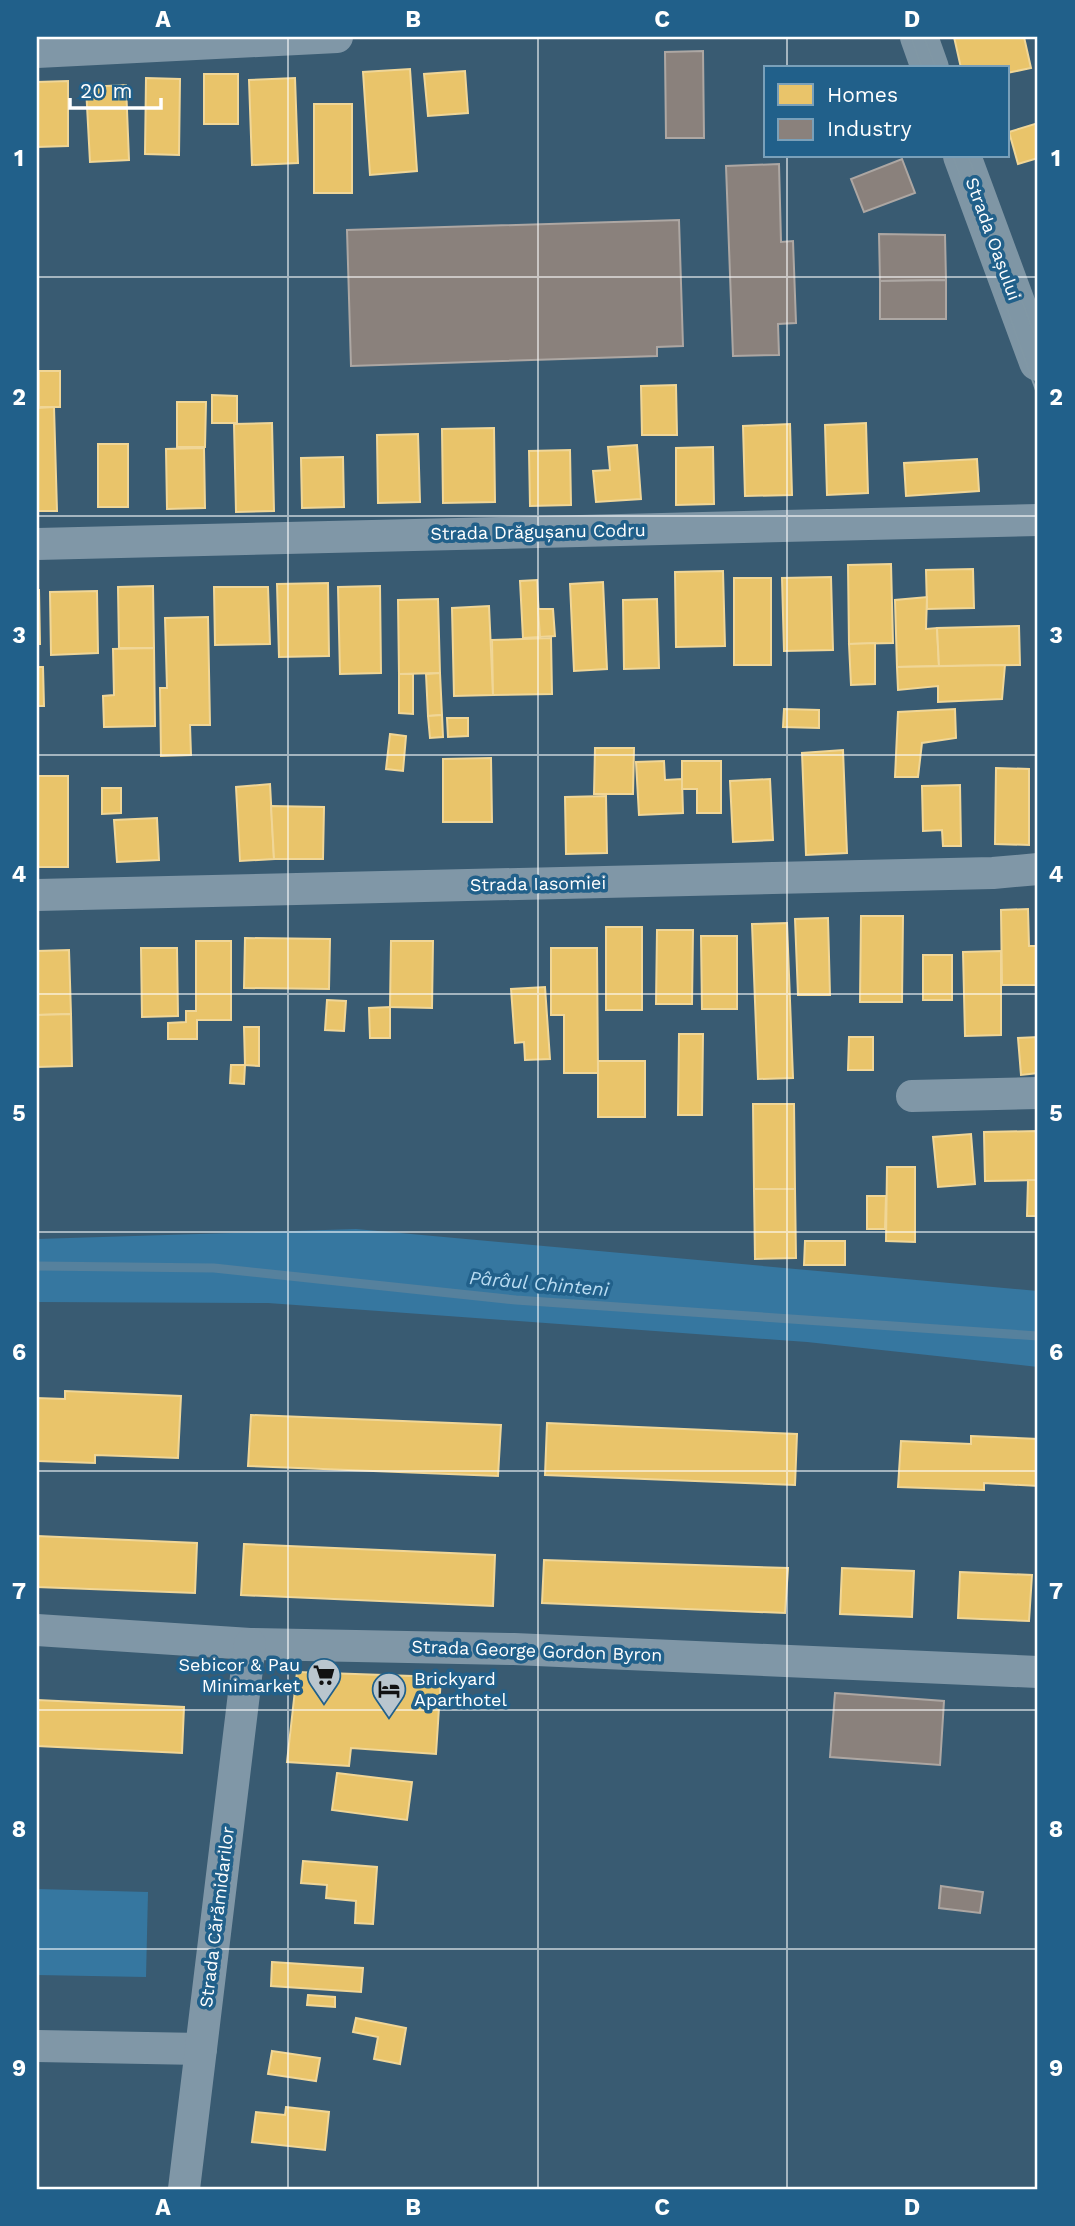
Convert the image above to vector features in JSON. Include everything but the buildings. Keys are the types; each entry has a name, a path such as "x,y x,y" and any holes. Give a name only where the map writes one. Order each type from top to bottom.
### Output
{"main road":[{"path":"919,37 929,66"},
{"name":"Strada Oașului","path":"963,158 1038,362"}],"street":[{"path":"37,51 337,37"},
{"name":"Strada Drăgușanu Codru","path":"37,544 1038,520"},
{"name":"Strada Iasomiei","path":"37,895 993,873 1038,869"},
{"path":"912,1096 1038,1093"},
{"name":"Strada George Gordon Byron","path":"37,1630 250,1644 513,1649 1038,1672"},
{"name":"Strada Cărămidarilor","path":"184,2189 250,1644"},
{"path":"37,2046 201,2049"}],"shaded area":[{"path":"356,1229 1038,1291 1038,1367 807,1342 268,1303 37,1302 37,1239"},
{"path":"37,1889 148,1892 146,1977 37,1975"}],"waterway":[{"name":"Pârâul Chinteni","path":"37,1266 214,1268 516,1300 1038,1336"}],"tram line":[{"path":"911,37 921,66"},
{"path":"924,37 935,66"},
{"path":"954,158 1038,396"},
{"path":"969,158 1038,344"}],"place":[{"name":"Sebicor & Pau Minimarket","path":"324,1705"},
{"name":"Brickyard Aparthotel","path":"389,1719"}]}
